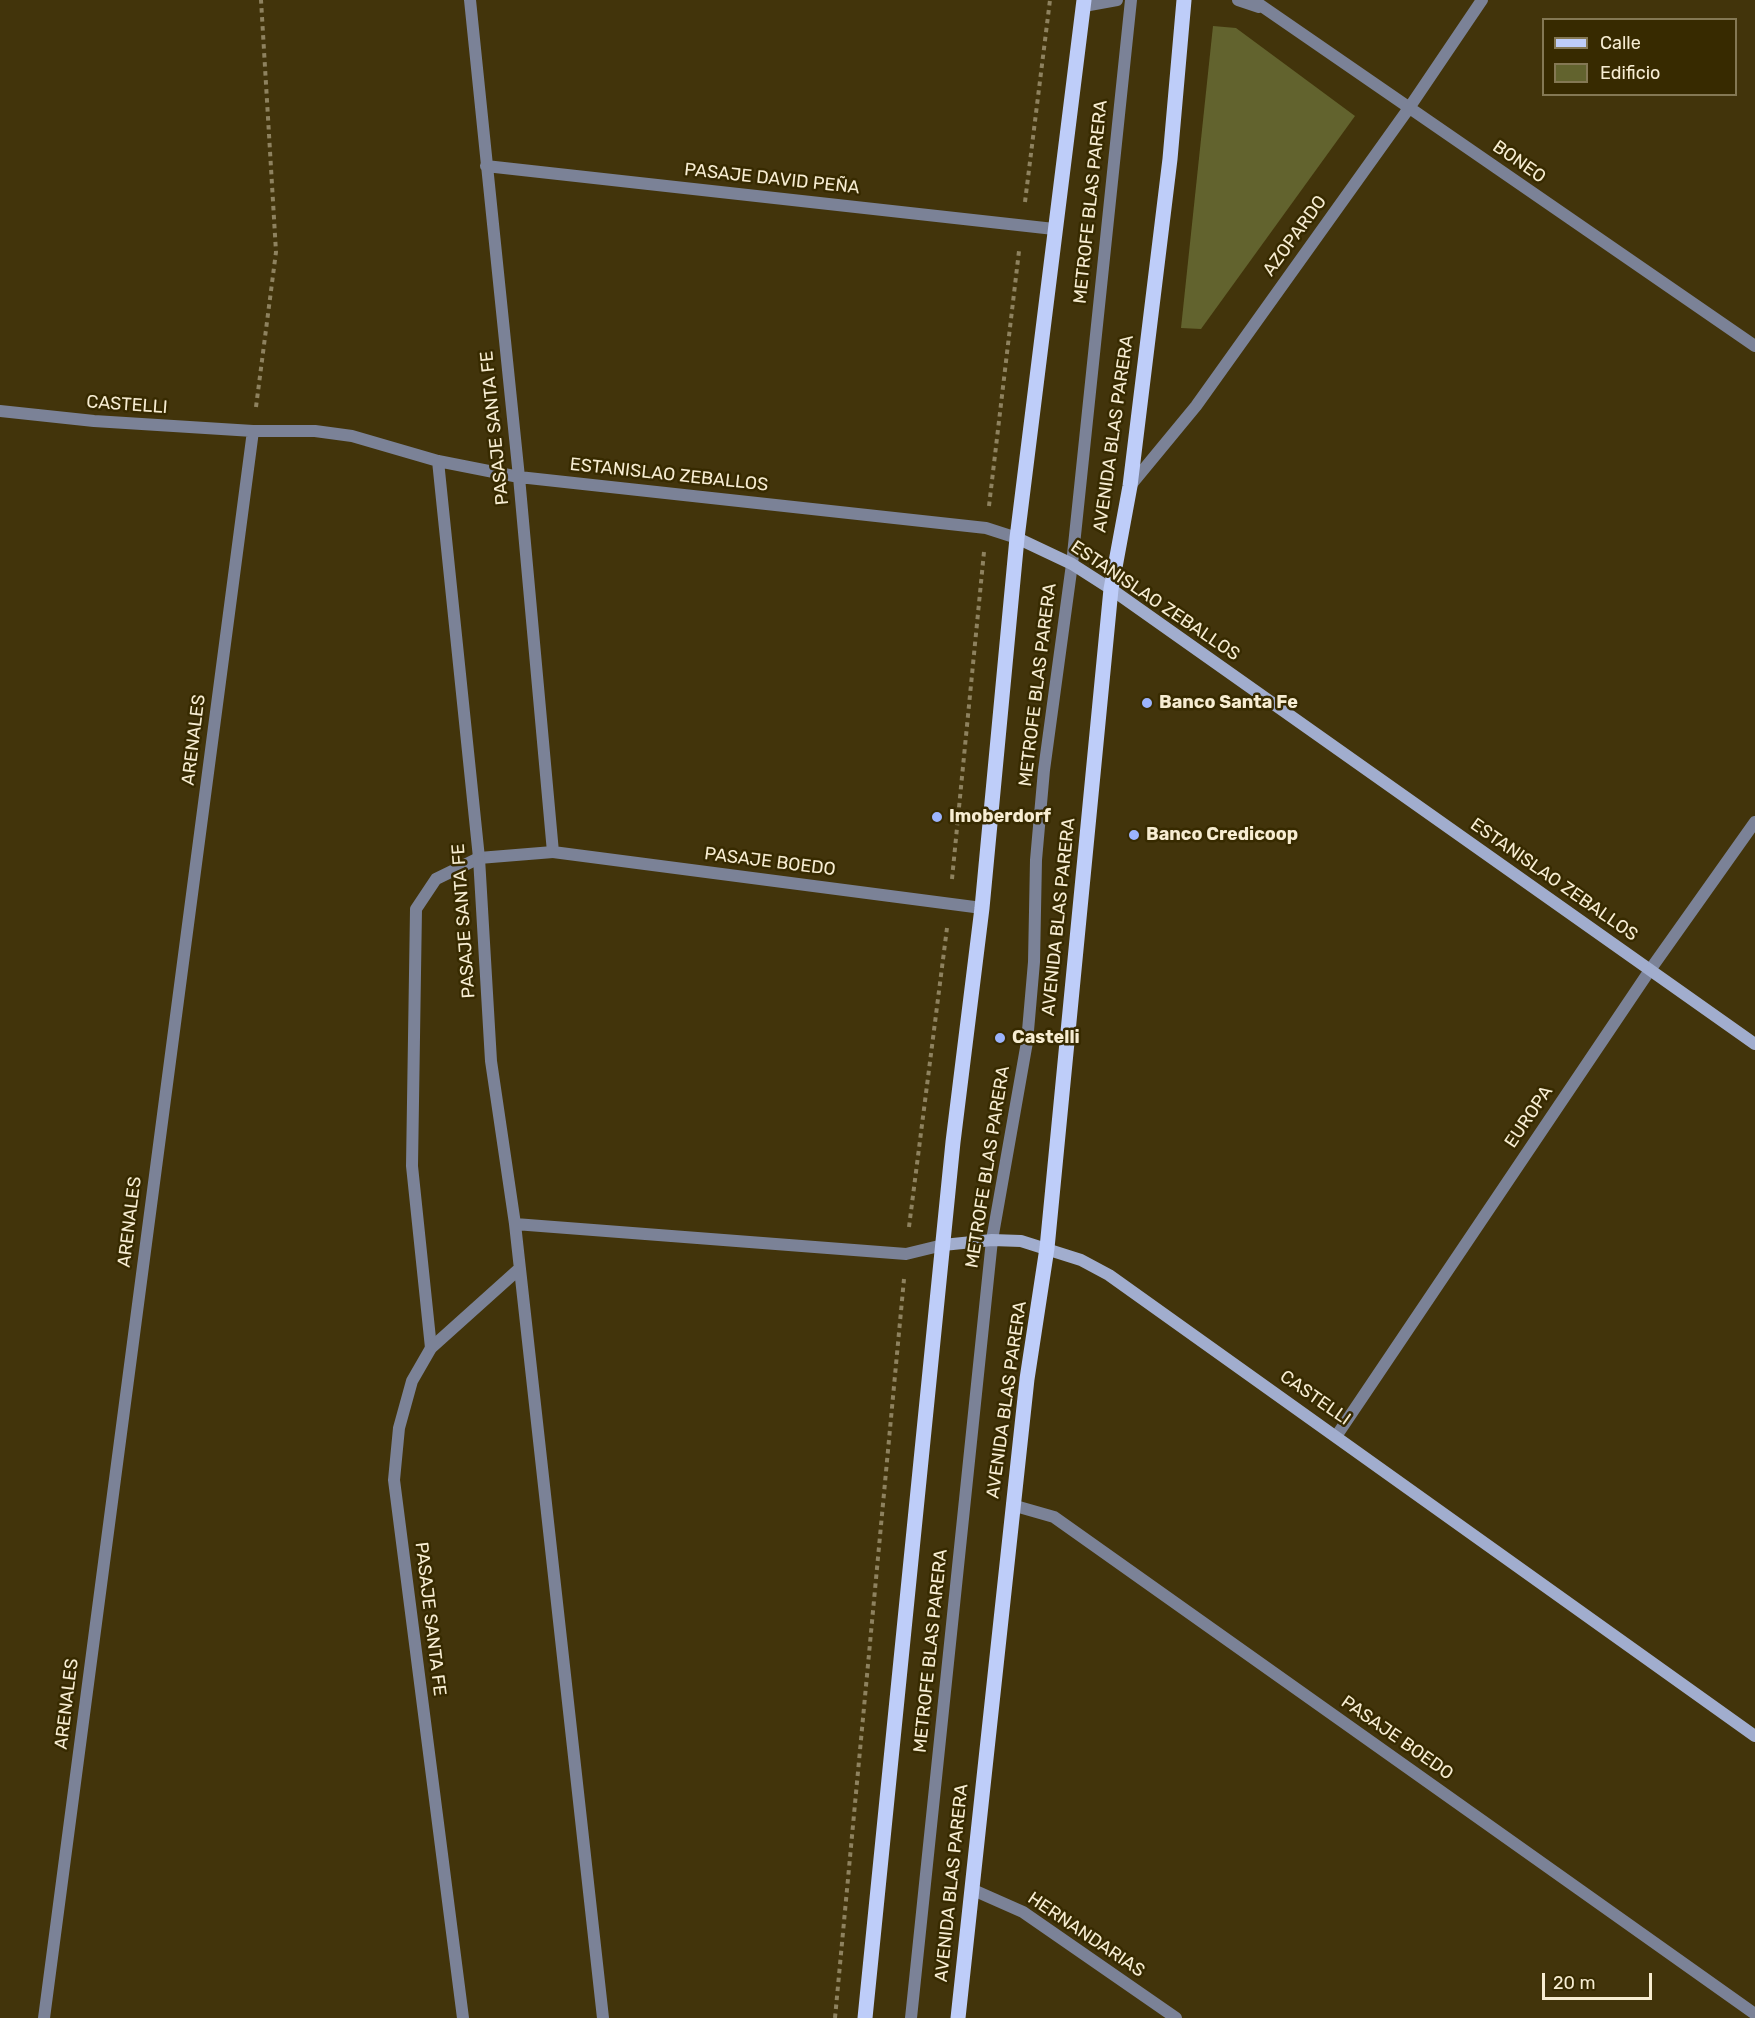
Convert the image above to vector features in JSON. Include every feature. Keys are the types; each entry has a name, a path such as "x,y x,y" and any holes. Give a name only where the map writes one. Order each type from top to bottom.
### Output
{"main road":[{"name":"AVENIDA BLAS PARERA","path":"958,2018 1012,1504 1027,1378 1047,1248 1111,589 1130,486 1170,159 1184,0"},
{"path":"865,2018 943,1245 982,908 1017,538 1084,3"},
{"name":"ESTANISLAO ZEBALLOS","path":"1017,538 1072,564 1111,589 1755,1044"},
{"name":"CASTELLI","path":"943,1245 992,1240 1021,1241 1081,1260 1109,1275 1755,1736"}],"street":[{"name":"PASAJE SANTA FE","path":"470,0 519,477 553,852"},
{"path":"1084,3 1117,0"},
{"name":"METROFE BLAS PARERA","path":"911,2018 992,1240 1027,1042 1034,962 1036,860 1044,770 1072,564 1131,0"},
{"name":"BONEO","path":"1238,0 1258,4 1755,346"},
{"name":"AZOPARDO","path":"1130,486 1196,405 1409,108 1482,0"},
{"name":"PASAJE DAVID PEÑA","path":"486,166 1054,229"},
{"name":"CASTELLI","path":"0,411 94,421 253,431"},
{"name":"ESTANISLAO ZEBALLOS","path":"253,431 315,431 352,436 438,461 519,477 986,528 1017,538"},
{"name":"ARENALES","path":"44,2018 253,431"},
{"name":"PASAJE SANTA FE","path":"438,461 479,858 491,1061 515,1224 603,2018"},
{"name":"EUROPA","path":"1336,1435 1650,970 1755,822"},
{"name":"PASAJE BOEDO","path":"479,858 553,852 982,908"},
{"path":"431,1348 412,1166 416,909 436,879 479,858"},
{"name":"CASTELLI","path":"515,1224 906,1254 943,1245"},
{"name":"PASAJE SANTA FE","path":"463,2018 394,1480 399,1428 412,1381 431,1348 519,1269"},
{"name":"PASAJE BOEDO","path":"1012,1504 1054,1516 1755,2014"},
{"name":"HERNANDARIAS","path":"971,1889 1023,1912 1176,2018"}],"path":[{"path":"253,431 276,252 261,0"},
{"path":"835,2018 906,1254 950,904 986,528 1050,0"}],"building":[{"path":"1213,26 1236,28 1355,116 1201,329 1181,328"}],"place":[{"name":"Banco Santa Fe","path":"1147,703"},
{"name":"Imoberdorf","path":"937,817"},
{"name":"Banco Credicoop","path":"1134,835"},
{"name":"Castelli","path":"1000,1038"}]}
